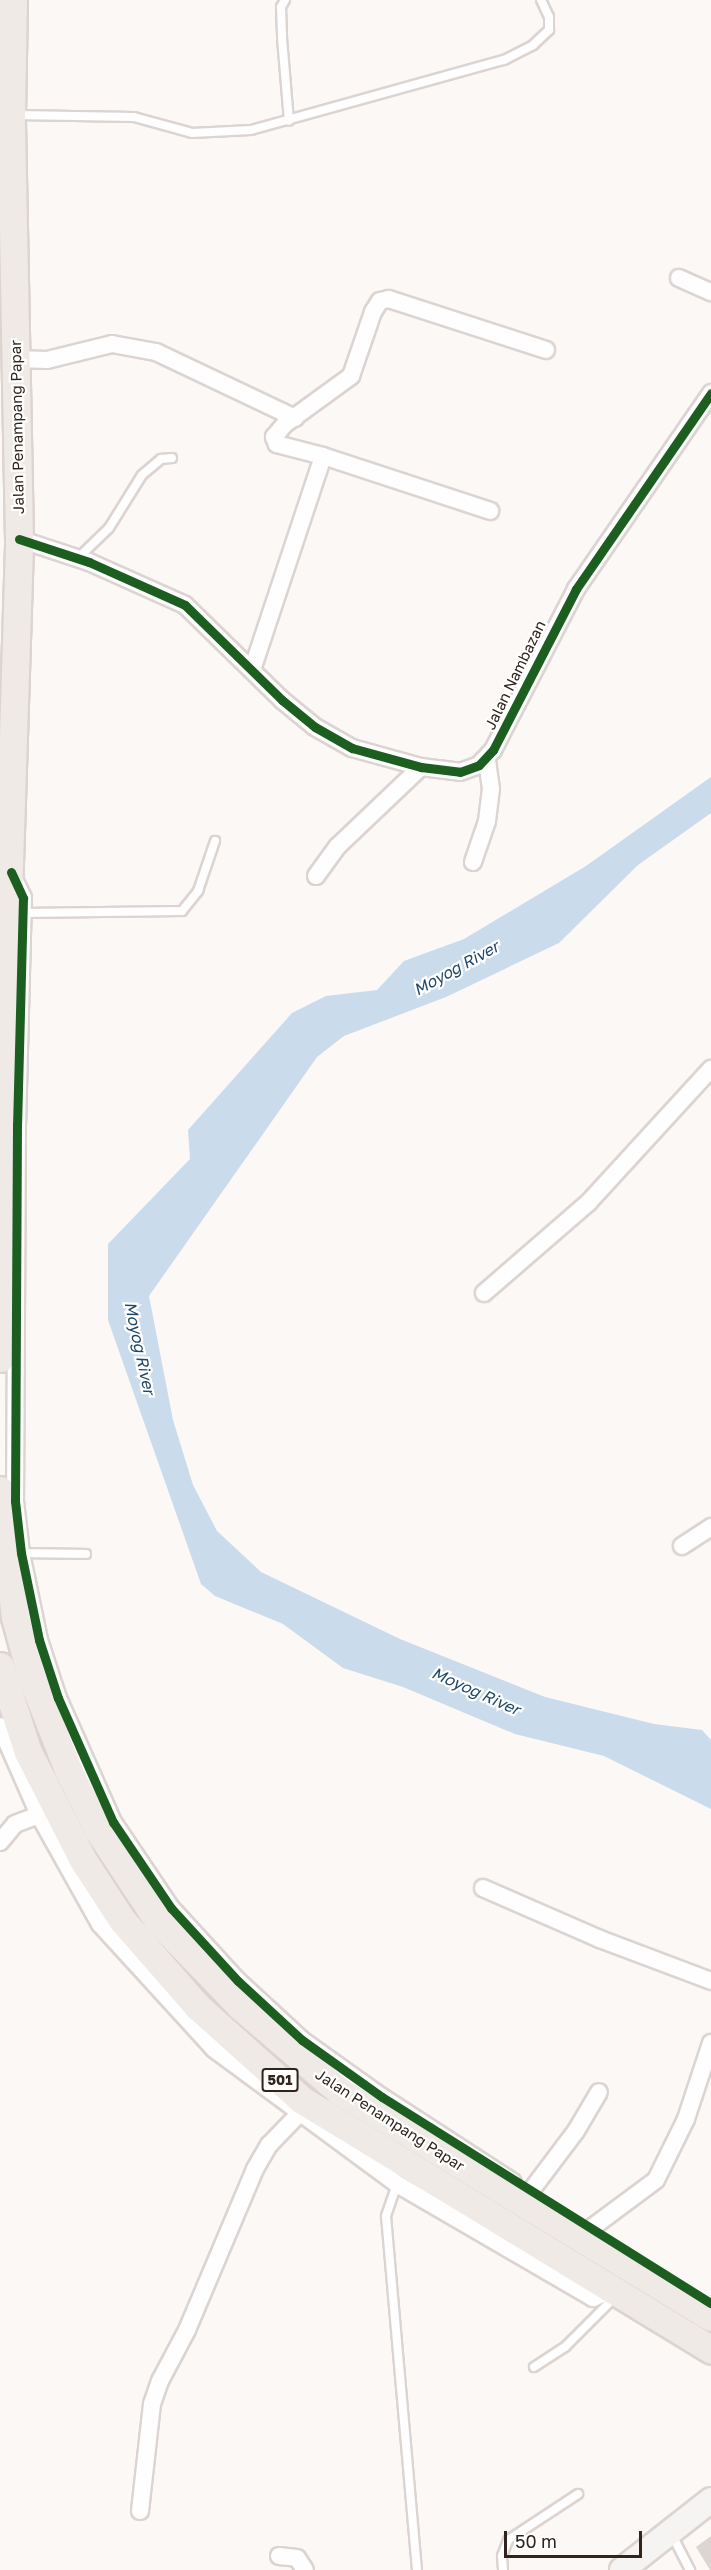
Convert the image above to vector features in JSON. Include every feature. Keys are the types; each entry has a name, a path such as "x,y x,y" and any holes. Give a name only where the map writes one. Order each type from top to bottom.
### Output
{"main road":[{"name":"Jalan Penampang Papar","path":"0,1358 19,539 11,115 14,8"},
{"path":"0,654 17,579"},
{"name":"Jalan Penampang Papar","path":"0,1490 15,1617 31,1676 68,1770 98,1830 158,1921 240,2006 339,2091 711,2317"},
{"name":"Jalan Penampang Papar","path":"0,1666 28,1752 83,1860 122,1920 198,2007 302,2100 711,2350"}],"street":[{"path":"680,278 711,292"},
{"path":"490,511 274,442 277,432 351,376 373,312 380,301 389,299 546,350"},
{"path":"16,360 47,360 112,344 156,352 295,418"},
{"name":"Jalan Nambazan","path":"19,539 78,558 185,605 315,727 352,748 421,767 460,772 486,759 510,724 538,658 576,590 711,393"},
{"path":"253,667 323,456"},
{"path":"473,862 487,821 491,789 486,759"},
{"path":"316,876 338,846 421,767"},
{"path":"11,872 23,898 14,1351 15,1502 21,1553 39,1640 58,1698 113,1822 171,1908 238,1981 302,2040 382,2097 530,2192 711,2303"},
{"path":"484,1293 588,1203 711,1069"},
{"path":"682,1546 711,1527"},
{"path":"0,1726 4,1747 100,1924 136,1967 214,2049 298,2115 397,2184 593,2298 615,2292"},
{"path":"0,1842 15,1824 26,1816 39,1815"},
{"path":"483,1888 600,1939 711,1981"},
{"path":"590,2229 656,2180 686,2119 711,2043"},
{"path":"530,2192 576,2131 599,2092"},
{"path":"140,2511 152,2404 160,2381 179,2347 255,2169 269,2145 298,2115"},
{"path":"622,2570 711,2500"},
{"path":"279,2556 297,2558 305,2570"}],"lane":[{"path":"285,0 282,7 282,38 289,121"},
{"path":"11,115 134,117 192,133 251,130 504,60 533,45 549,30 549,17 541,0"},
{"path":"78,558 109,528 142,475 161,459 172,458"},
{"path":"21,913 182,911 198,891 215,840"},
{"path":"21,1553 86,1554"},
{"path":"397,2184 386,2216 417,2570"},
{"path":"534,2367 565,2347 615,2292"},
{"path":"503,2570 502,2556 508,2540 578,2494"},
{"path":"670,2531 690,2570"}],"water":[{"name":"Moyog River","path":"711,777 711,813 638,865 559,943 446,997 344,1036 317,1057 149,1296 173,1420 193,1485 217,1531 261,1572 400,1639 545,1697 654,1724 702,1730 711,1740 711,1809 604,1756 515,1734 403,1687 343,1668 283,1624 215,1596 201,1584 108,1320 108,1244 190,1159 188,1130 292,1013 326,996 377,990 404,961 464,939 586,866"}],"building":[{"path":"711,2536 711,2570 710,2570 696,2547"}],"cycle path":[{"path":"19,539 89,562 185,605 282,700 315,727 352,748 421,767 460,772 479,765 493,750 576,589 711,393"},
{"path":"11,872 23,898 17,1124 15,1501 21,1553 39,1640 58,1698 113,1822 171,1908 238,1981 302,2040 382,2097 711,2303"}]}
